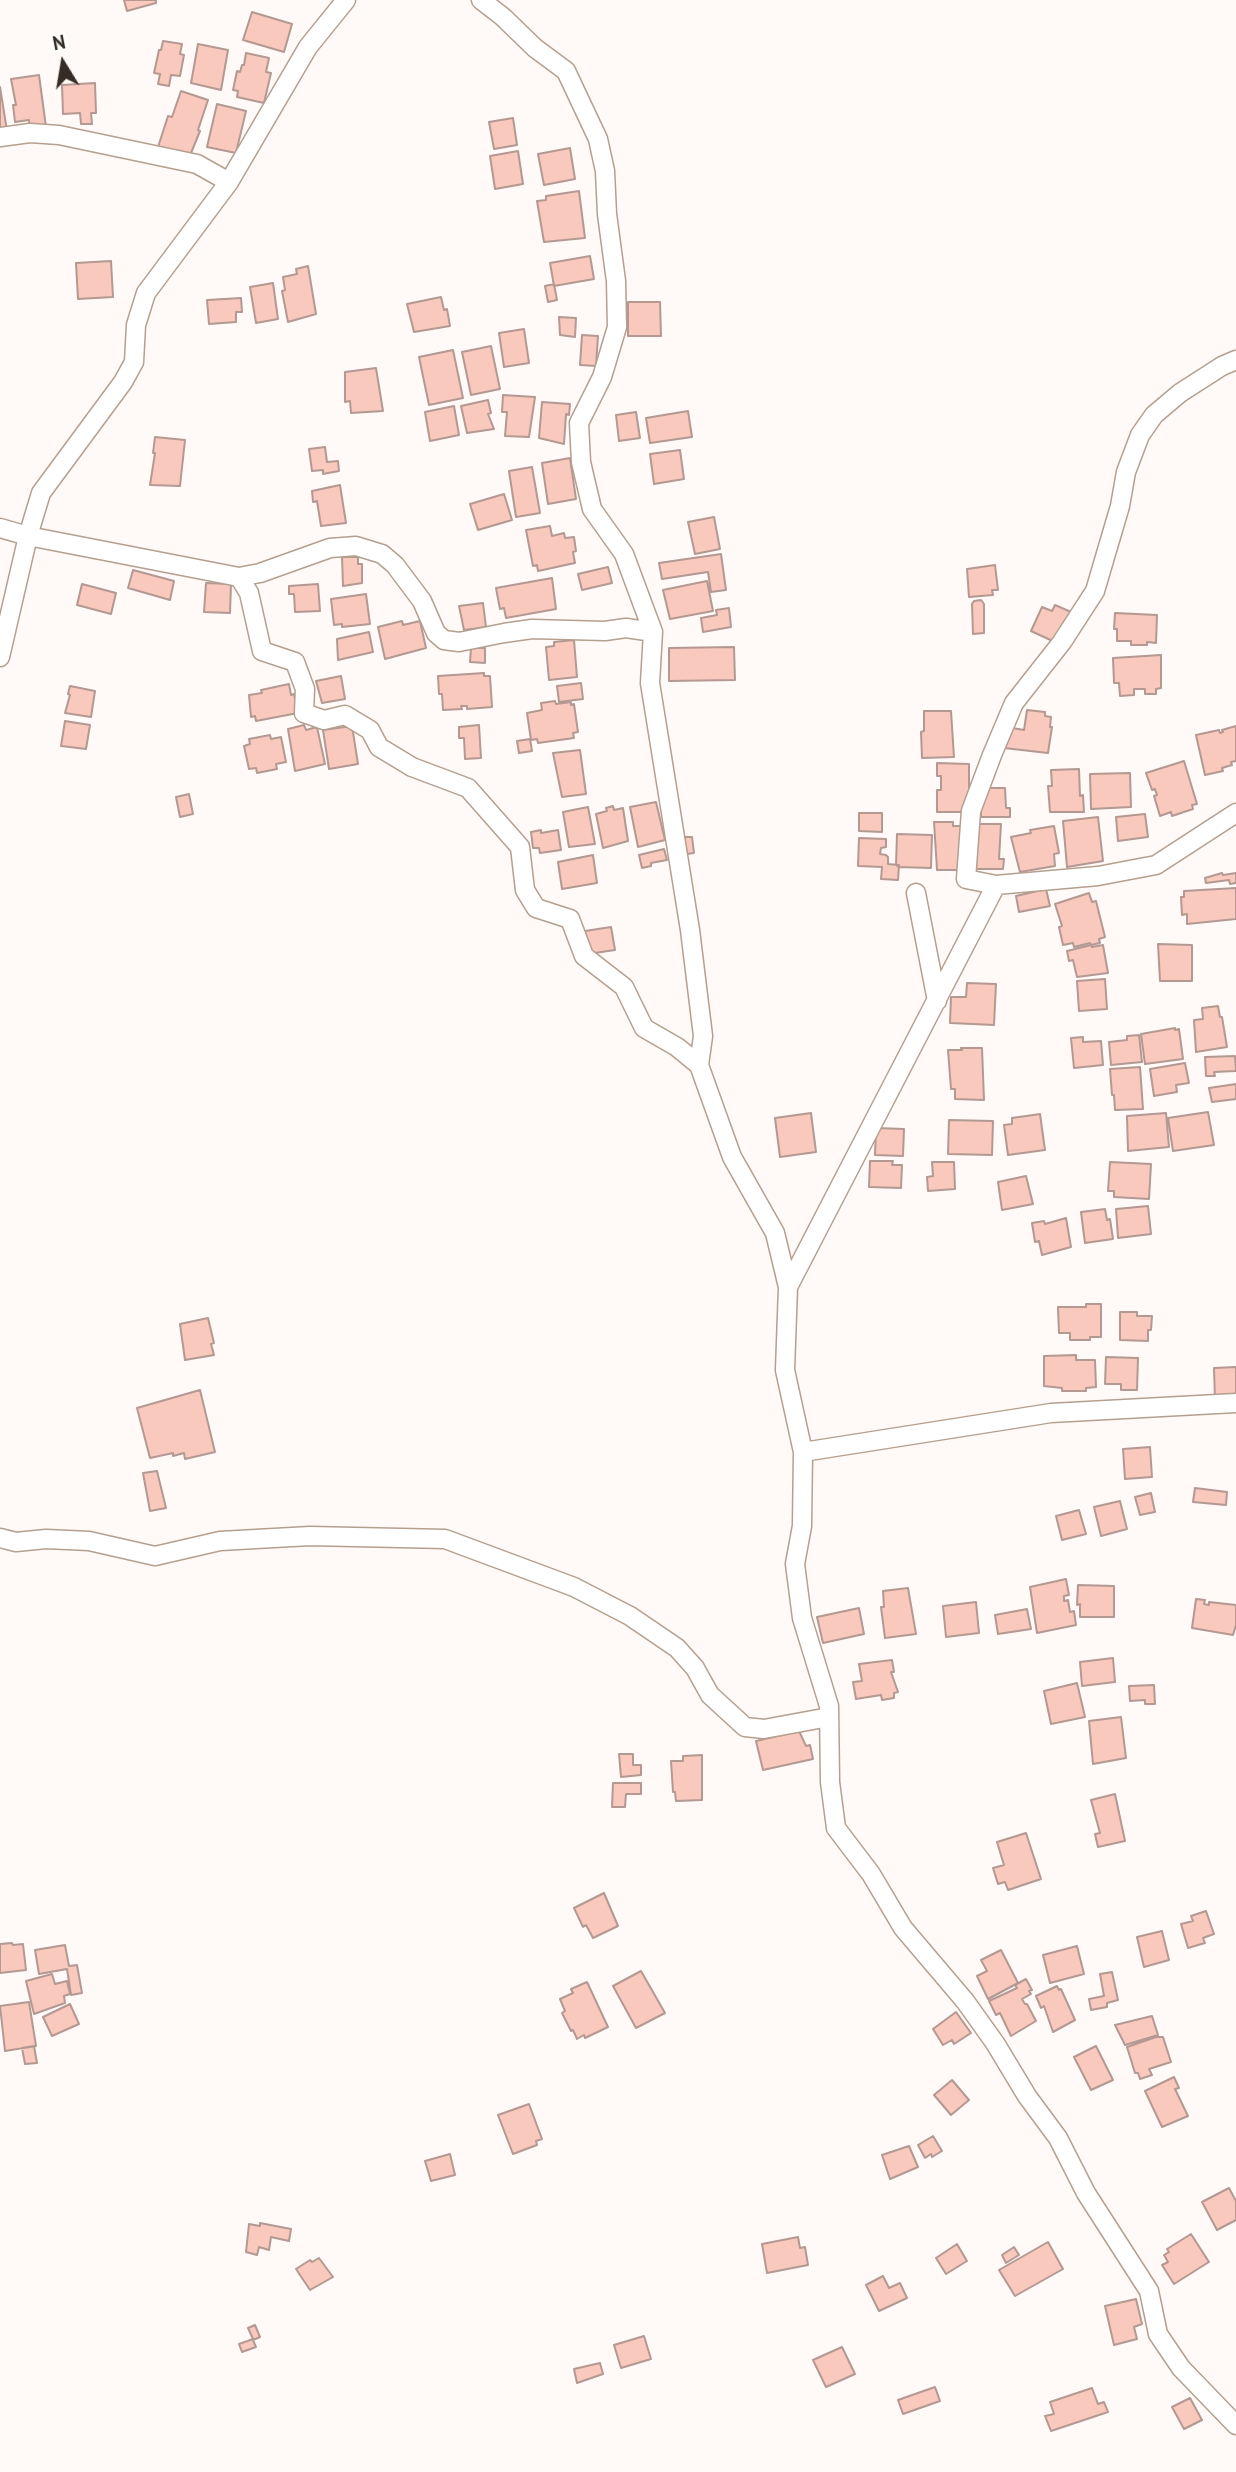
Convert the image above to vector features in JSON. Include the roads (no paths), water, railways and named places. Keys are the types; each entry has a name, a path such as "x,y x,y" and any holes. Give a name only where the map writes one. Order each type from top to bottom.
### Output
{"street":[{"path":"0,657 28,536 41,493 123,382 134,362 136,325 146,293 229,182 308,47 346,0"},
{"path":"481,0 535,48 566,71 598,139 605,171 617,327 602,377 579,423 581,462 592,509 624,554 653,632 650,683 690,930 702,1036 699,1065 732,1157 775,1233 788,1287 785,1370 803,1452 802,1526 795,1564 802,1618 829,1706 830,1782 836,1828 871,1874 903,1928 965,2001 1058,2138 1086,2193 1149,2291 1158,2334 1181,2368 1236,2425"},
{"path":"0,137 30,133 59,135 197,164 229,182"},
{"path":"1236,360 1180,393 1154,415 1140,435 1126,472 1120,506 1095,591 1062,642 1014,703 971,811 966,879 996,885 1098,876 1156,866 1236,813"},
{"path":"0,528 28,536 239,577 260,573 330,548 356,546 382,554 395,565 422,601 436,633 444,640 459,642 532,629 605,631 626,628 653,632"},
{"path":"239,577 249,593 262,651 295,662 305,689 304,713 324,720 345,715 370,730 379,747 412,767 468,788 520,847 525,890 536,908 570,919 584,956 624,987 644,1028 677,1047 699,1065"},
{"path":"788,1287 996,885"},
{"path":"916,892 937,1001"},
{"path":"803,1452 1051,1413 1236,1403"},
{"path":"0,1538 16,1542 46,1539 89,1541 155,1556 220,1541 310,1536 444,1539 574,1587 630,1616 677,1648 695,1668 710,1695 745,1727 764,1729 829,1717"}]}
